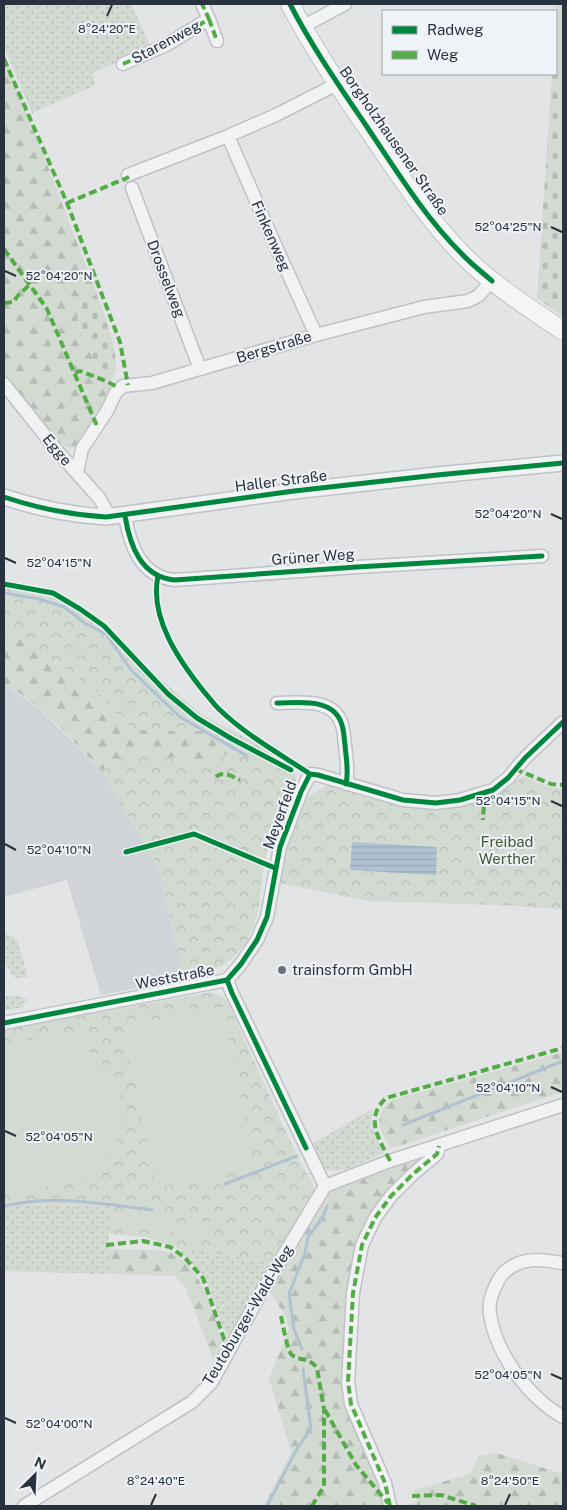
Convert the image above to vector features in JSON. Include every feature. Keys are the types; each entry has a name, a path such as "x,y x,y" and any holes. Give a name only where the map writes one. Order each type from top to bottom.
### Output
{"main road":[{"name":"Borgholzhausener Straße","path":"290,4 337,84 392,165 447,238 492,281 563,331"}],"street":[{"name":"Starenweg","path":"202,4 217,41"},
{"path":"302,27 345,4"},
{"name":"Starenweg","path":"123,64 166,45 208,19"},
{"path":"128,175 276,116 337,84"},
{"name":"Finkenweg","path":"228,136 316,335"},
{"name":"Drosselweg","path":"132,188 200,369"},
{"name":"Bergstraße","path":"77,472 82,449 119,388 128,385 152,383 316,335 424,308 468,301 478,296 492,281"},
{"name":"Egge","path":"4,384 59,453 100,499 106,510 106,517"},
{"path":"59,453 68,454 82,449"},
{"name":"Haller Straße","path":"4,497 86,516 125,516 294,491 563,463"},
{"name":"Grüner Weg","path":"125,516 134,552 151,572 166,579 175,580 347,567 542,556"},
{"path":"277,703 315,703 324,706 338,716 344,733 348,774 346,784"},
{"name":"Meyerfeld","path":"227,980 241,964 257,940 267,917 280,847 308,776 314,774 403,800 449,802 493,790 508,778 525,758 563,722"},
{"name":"Weststraße","path":"4,1023 227,980 325,1186"},
{"path":"325,1186 390,1161 563,1105"},
{"path":"390,1506 385,1483 352,1404 348,1382 356,1275 362,1245 375,1218 391,1196 437,1154 439,1146"},
{"name":"Teutoburger-Wald-Weg","path":"24,1506 192,1402 211,1383 262,1291 325,1186"},
{"path":"563,1263 536,1260 514,1265 502,1273 493,1291 489,1312 500,1346 517,1375 539,1399 563,1417"}],"shaded area":[{"path":"4,684 39,709 101,770 159,869 183,979 101,995 67,880 4,897"}],"green space":[{"path":"4,4 131,4 151,48 92,73 96,85 32,113 4,47"},
{"path":"556,4 563,4 563,317 537,298 552,75 557,75"},
{"path":"4,53 97,294 72,306 99,375 116,369 94,424 80,442 71,449 56,441 4,376"},
{"path":"97,294 107,322 116,359 116,369 99,375 72,306"},
{"path":"4,580 54,591 81,606 113,631 150,670 201,714 293,766 296,781 266,856 259,906 250,935 235,956 212,971 183,979 159,869 101,770 118,763 127,749 213,765 233,749 202,731 134,730 96,691 29,644 4,632"},
{"path":"4,632 29,644 96,691 134,730 202,731 233,749 213,766 127,749 118,763 101,770 44,712 4,684"},
{"name":"Freibad Werther","path":"523,776 552,788 563,789 563,909 368,901 279,883 286,846 306,799 327,786 393,804 432,808 470,804 488,798 506,789"},
{"path":"4,933 17,939 28,977 15,978 4,962"},
{"path":"211,992 223,997 227,1001 296,1154 313,1184 314,1192 272,1263 177,1247 145,1237 109,1234 112,1207 26,1204 4,1208 4,1030"},
{"path":"14,995 28,1001 22,1003 23,1007 4,1011 4,997"},
{"path":"223,1007 255,1168 156,1188 124,1027"},
{"path":"86,1029 91,1052 114,1079 120,1099 122,1114 116,1142 110,1154 101,1165 75,1181 4,1195 4,1045"},
{"path":"563,1052 563,1092 389,1149 381,1129 380,1117 392,1100"},
{"path":"372,1109 371,1123 383,1153 343,1170 327,1170 321,1166 310,1145"},
{"path":"430,1154 371,1217 343,1382 382,1484 385,1506 264,1506 291,1452 269,1379 289,1329 285,1315 269,1291 327,1192"},
{"path":"26,1204 112,1207 108,1274 4,1271 4,1208"},
{"path":"124,1211 158,1217 161,1211 176,1214 175,1223 203,1228 201,1237 172,1231 170,1240 156,1232 121,1225"},
{"path":"177,1247 272,1263 231,1338 226,1335 205,1277"},
{"path":"108,1249 163,1251 176,1255 187,1264 196,1276 211,1305 225,1348 215,1364 186,1288 175,1276 108,1274"},
{"path":"497,1453 563,1474 563,1506 403,1506 417,1502 414,1490 470,1474 479,1456"}],"water":[{"path":"352,842 437,847 436,875 350,870"}],"waterway":[{"path":"4,593 39,599 64,607 86,624 106,634 131,670 180,717 247,756"},
{"path":"403,1125 563,1061"},
{"path":"225,1184 297,1156"},
{"path":"4,1206 22,1202 59,1200 152,1210"},
{"path":"302,1349 294,1329 289,1294 305,1253 308,1237 323,1217 327,1206"},
{"path":"267,1506 298,1447 311,1429 303,1369"}],"marked path":[{"path":"123,64 166,45 209,19 202,4"},
{"path":"209,19 217,41"},
{"path":"4,59 67,203 120,342 128,385"},
{"path":"67,203 129,177"},
{"path":"4,249 47,309 97,426"},
{"path":"4,303 14,302 18,295 29,285"},
{"path":"75,373 80,371 119,388"},
{"path":"515,769 551,784 563,785"},
{"path":"216,777 225,774 240,780"},
{"path":"480,795 484,804 483,820"},
{"path":"390,1161 378,1136 375,1121 379,1106 386,1098 563,1048"},
{"path":"390,1506 385,1483 351,1404 348,1382 353,1293 362,1245 375,1218 391,1196 437,1154 439,1146"},
{"path":"106,1245 143,1241 170,1247 184,1257 203,1278 224,1339 233,1344"},
{"path":"281,1316 290,1353 295,1357 308,1360 317,1368 324,1409 324,1486 312,1506"},
{"path":"325,1410 356,1465 388,1503"},
{"path":"412,1496 441,1495 476,1506"}],"cycle path":[{"path":"290,4 327,67 411,192 448,239 492,281"},
{"path":"4,497 80,515 106,517 294,491 563,463"},
{"path":"125,516 130,538 139,558 154,573 163,578 175,580 542,556"},
{"path":"158,576 156,592 162,623 169,639 195,681 216,706 241,728 310,774 403,800 436,803 460,800 493,790 508,778 525,758 563,722"},
{"path":"4,584 53,593 80,609 104,626 168,694 197,718 291,770"},
{"path":"277,703 315,704 332,710 338,716 344,735 347,769 346,784"},
{"path":"227,980 241,964 257,940 267,917 280,847 310,774"},
{"path":"126,852 194,834 275,868"},
{"path":"227,980 306,1148"},
{"path":"4,1023 227,980"}],"place":[{"name":"trainsform GmbH","path":"282,970"}]}
